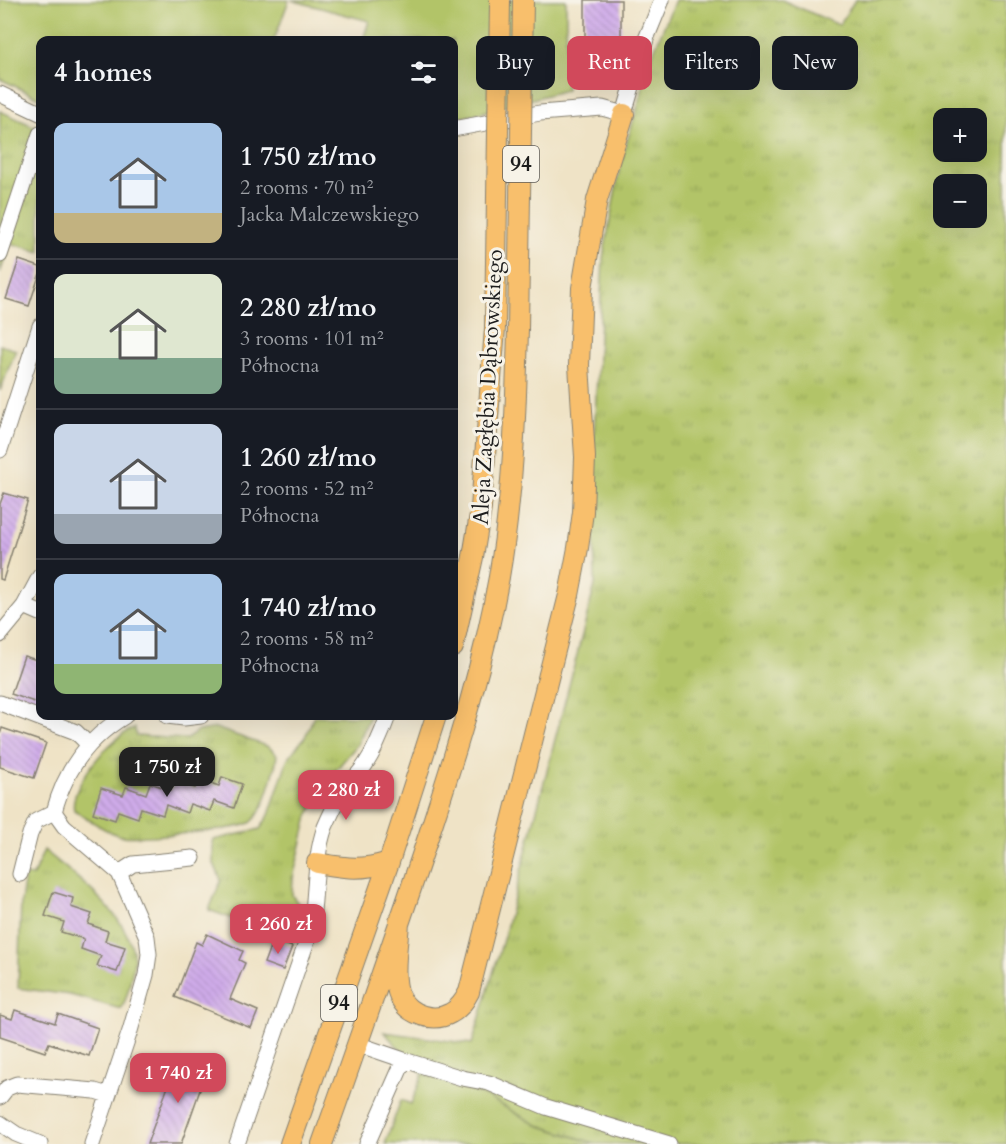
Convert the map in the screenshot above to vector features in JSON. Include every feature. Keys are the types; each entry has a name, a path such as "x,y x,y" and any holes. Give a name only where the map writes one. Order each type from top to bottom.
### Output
{"main road":[{"name":"Aleja Zagłębia Dąbrowskiego","path":"458,624 481,508 495,328 500,0"},
{"name":"Aleja Zagłębia Dąbrowskiego","path":"322,1144 463,730 499,576 508,508 515,405 523,0"},
{"path":"399,922 396,977 399,996 417,1014 437,1019 452,1013 464,1002 469,992 569,595 583,512 585,468 579,365 582,288 597,200 624,114"},
{"name":"94","path":"290,1144 389,862 435,720"},
{"path":"317,863 349,869 368,868 389,862"}],"street":[{"path":"458,128 540,113 602,108 624,114 646,39 662,0"},
{"path":"0,94 36,111"},
{"path":"0,255 36,146"},
{"path":"0,450 36,339"},
{"path":"0,635 24,606 36,584"},
{"path":"24,606 36,611"},
{"path":"0,703 36,717"},
{"path":"45,720 76,732 88,744"},
{"path":"20,874 30,834 36,821 54,812 70,769 88,744 120,720"},
{"path":"237,1144 310,932 314,913 317,863 325,828 339,796 364,767 380,741 387,720"},
{"path":"54,812 64,826 119,873 147,937 149,954 146,975 136,1009 92,1144"},
{"path":"119,873 133,864 193,858"},
{"path":"357,1044 462,1078 489,1083 546,1107 669,1144"},
{"path":"367,1144 404,1060"},
{"path":"0,1097 16,1084 95,1091 108,1095"},
{"path":"0,1123 16,1134 40,1144"}],"green space":[{"path":"0,0 289,0 276,36 36,36 36,96 0,79"},
{"path":"291,0 566,0 566,90 458,119 458,36 364,36 369,21"},
{"path":"675,0 782,0 839,25 855,0 1006,0 1006,1144 597,1144 537,1125 485,1096 423,1074 384,1032 472,1044 505,933 595,585 593,456 603,258 621,161 642,90 652,90 652,55"},
{"path":"0,111 36,127 36,251 10,243 0,273"},
{"path":"0,345 16,350 0,391"},
{"path":"312,720 368,720 357,745 330,777 308,816 293,878 292,895 299,905 293,941 209,910 221,880 213,861 213,840 260,829 269,815 288,758 305,737"},
{"path":"135,728 136,736 187,739 198,731 216,728 269,747 277,755 268,792 260,811 250,823 226,829 127,836 107,831 74,810 78,788 94,763 115,740"},
{"path":"44,850 100,898 113,913 131,944 133,969 128,993 121,1009 70,995 18,988 21,902 25,875 33,876"},
{"path":"423,1074 485,1096 537,1125 597,1144 385,1144 401,1100 411,1104"}],"building":[{"path":"585,0 621,0 621,36 585,36"},
{"path":"19,260 36,266 36,285 29,306 6,299"},
{"path":"4,493 28,500 3,580 0,579 0,504"},
{"path":"24,656 36,660 36,703 11,694"},
{"path":"2,728 46,743 34,778 0,767"},
{"path":"222,777 242,784 234,808 214,801 210,811 190,804 187,813 166,805 163,815 141,808 138,818 118,811 115,820 93,813 101,788 123,795 126,787 146,794 150,783 171,790 174,781 195,788 198,779 219,786"},
{"path":"53,892 73,898 71,907 92,914 88,924 108,931 105,941 125,947 117,972 97,966 101,956 81,949 84,939 61,932 64,922 45,916"},
{"path":"207,934 243,951 239,960 245,963 230,999 258,1011 251,1028 175,997 196,942 202,945"},
{"path":"273,939 292,947 283,970 264,963"},
{"path":"15,1010 55,1023 58,1014 98,1028 89,1056 49,1043 45,1052 0,1037 0,1015 12,1019"},
{"path":"178,1059 207,1070 181,1144 147,1144"}]}
